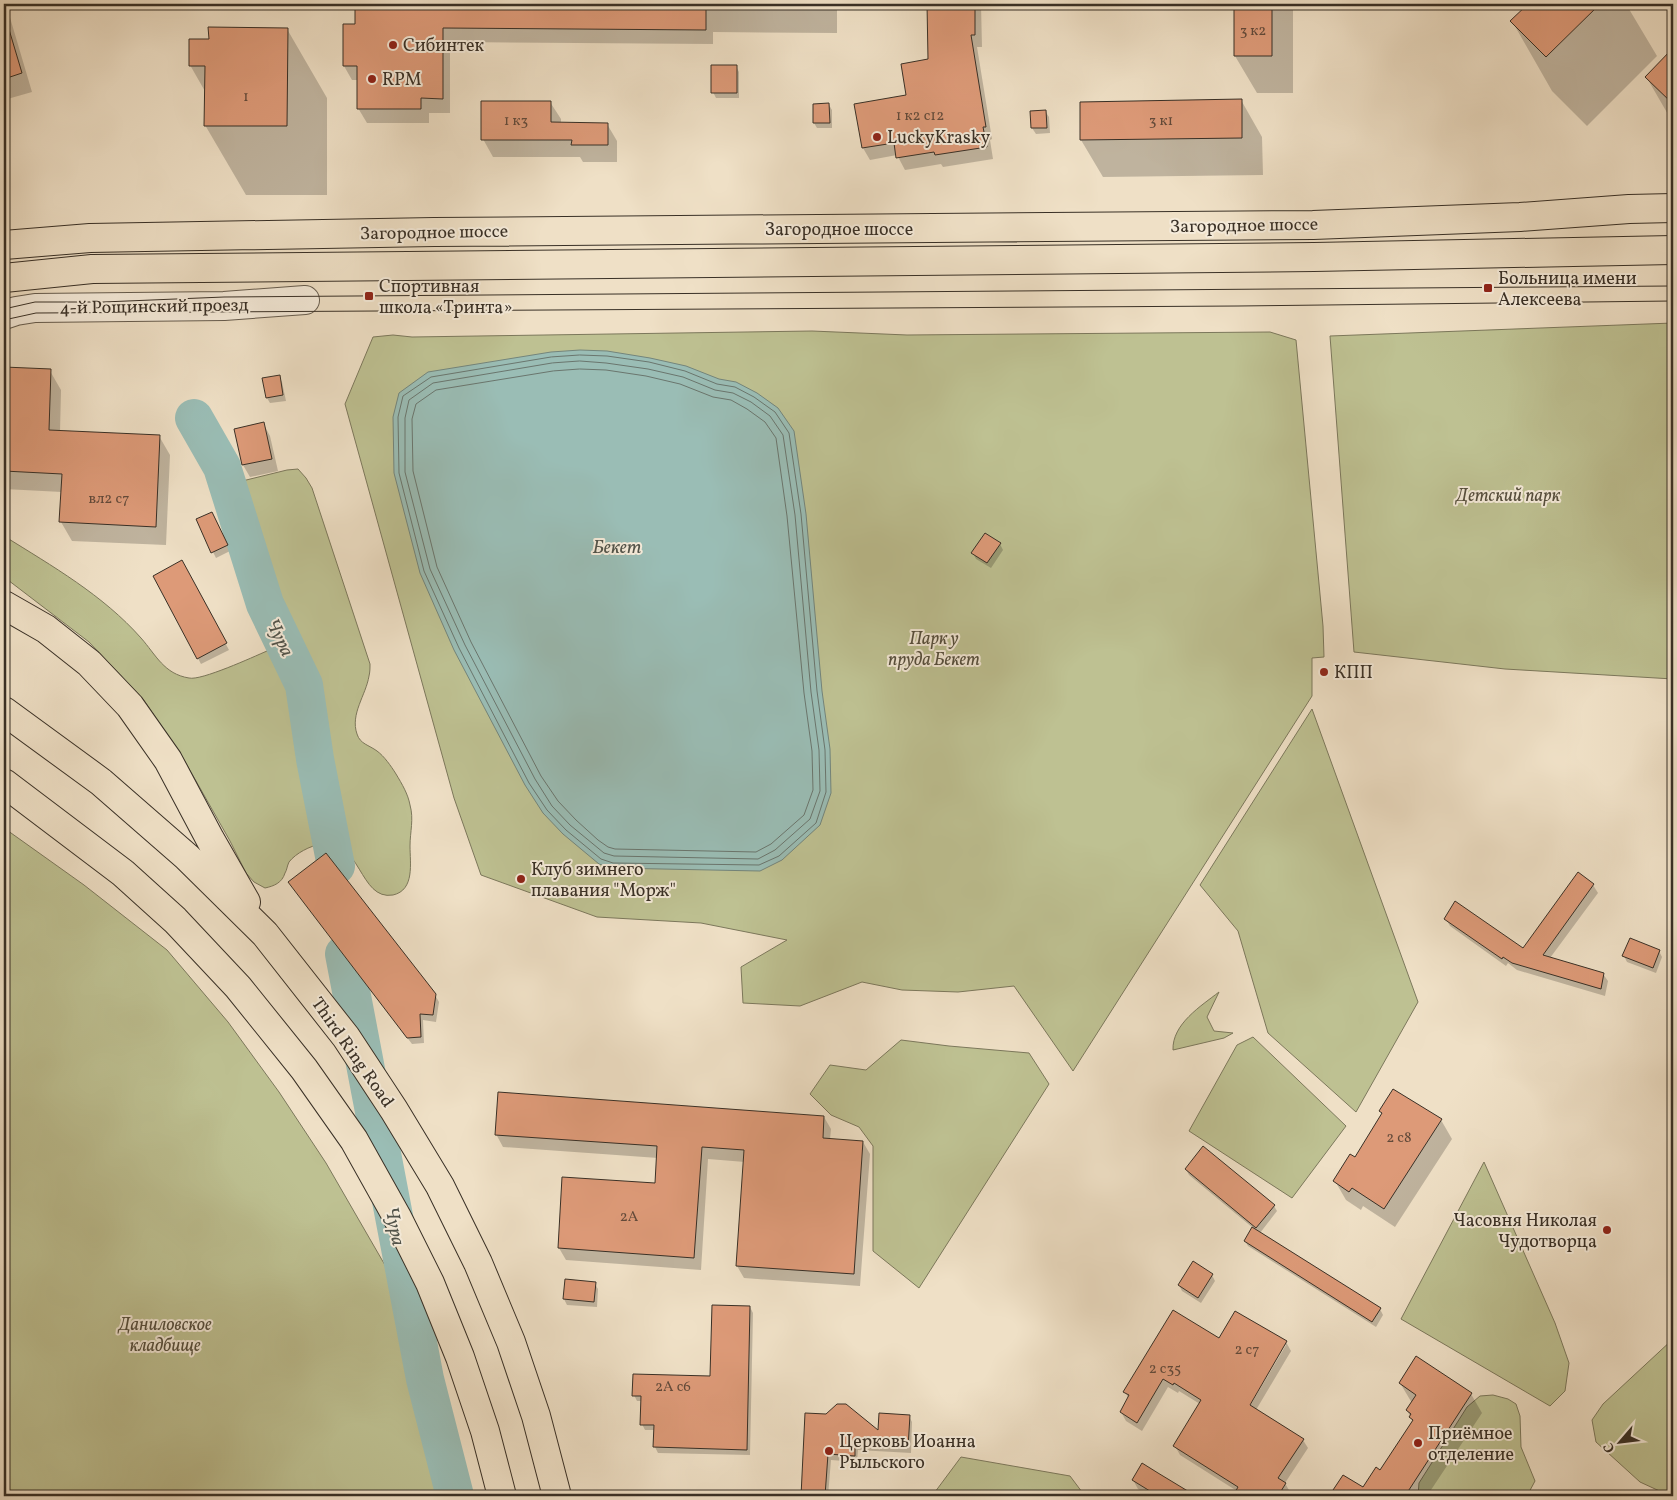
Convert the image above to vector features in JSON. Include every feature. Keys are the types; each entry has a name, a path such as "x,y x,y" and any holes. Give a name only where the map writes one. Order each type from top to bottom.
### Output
{"main road":[{"name":"Загородное шоссе","path":"4,245 90,238 434,232 1313,225 1520,217 1629,209 1673,208"},
{"name":"Загородное шоссе","path":"4,278 73,270 392,265 1304,257 1673,250"},
{"path":"4,290 73,270"},
{"path":"4,605 46,630 89,663 130,706 168,760 210,839 270,941"},
{"name":"Third Ring Road","path":"4,711 102,782 187,857 270,941 346,1037 394,1110 440,1186 478,1263 510,1342 536,1416 557,1496"},
{"path":"4,783 123,873 175,920 238,987 304,1069 354,1140 430,1284 460,1357 485,1431 502,1496"},
{"path":"4,806 123,873"}],"street":[{"name":"4-й Рощинский проезд","path":"4,315 36,308 224,306 305,300"}],"green space":[{"name":"Детский парк","path":"1673,323 1673,679 1505,669 1354,652 1330,336"},
{"name":"Парк у пруда Бекет","path":"812,331 907,335 1270,332 1296,340 1323,626 1324,657 1312,658 1312,696 1073,1071 1014,986 958,992 902,990 862,982 800,1006 743,1003 741,967 787,940 701,923 597,917 481,875 454,798 345,404 373,337 393,335 412,337"},
{"path":"298,469 312,488 370,664 370,673 357,712 355,727 358,737 385,758 404,789 410,805 412,820 410,875 405,888 393,895 382,894 373,889 352,859 344,850 334,844 317,845 299,853 289,862 280,882 274,885 265,888 254,882 246,873 183,758 143,699 89,642 4,577 4,536 94,595 126,623 161,663 173,672 180,676 195,678 215,672 267,651 271,647 272,635 224,494 230,484"},
{"path":"1312,709 1418,1002 1356,1112 1268,1033 1238,931 1200,885"},
{"name":"Даниловское кладбище","path":"4,828 84,885 167,950 228,1022 279,1092 326,1163 393,1279 448,1418 467,1496 4,1496"},
{"path":"1219,992 1207,1017 1214,1031 1233,1033 1224,1038 1173,1050 1177,1032 1182,1024"},
{"path":"1253,1037 1346,1126 1292,1198 1189,1131 1237,1045"},
{"path":"901,1040 1029,1053 1049,1084 919,1288 873,1251 873,1146 859,1127 831,1115 810,1094 830,1065 866,1070"},
{"path":"1484,1162 1555,1323 1569,1363 1565,1391 1550,1406 1401,1319"},
{"path":"1673,1339 1673,1494 1666,1494 1640,1482 1596,1442 1592,1420 1603,1404"},
{"path":"1493,1395 1508,1399 1516,1404 1520,1416 1521,1447 1535,1481 1527,1496 1418,1496 1419,1483 1467,1407 1480,1396"},
{"path":"961,1457 1070,1476 1085,1496 932,1496"}],"water":[{"name":"Бекет","path":"607,351 650,358 686,366 719,379 736,382 757,393 778,408 794,431 806,514 822,691 830,749 831,793 820,825 782,860 760,871 612,868 599,864 563,834 543,813 525,785 454,650 420,573 394,473 393,417 399,393 428,372 551,352"}],"building":[{"path":"355,4 706,4 706,30 443,28 443,99 421,98 421,109 357,109 357,66 343,66 343,24 355,24"},
{"path":"927,4 975,4 975,35 971,35 986,127 983,127 987,147 935,155 934,152 896,158 894,143 862,148 854,104 906,95 901,64 928,59"},
{"path":"1234,4 1272,4 1272,56 1234,56"},
{"path":"1528,4 1600,4 1546,57 1510,21"},
{"path":"4,26 8,26 22,73 4,79"},
{"path":"208,27 288,28 287,126 204,126 205,66 189,66 189,39 209,39"},
{"path":"1673,48 1673,104 1645,77"},
{"path":"711,65 737,65 737,93 711,93"},
{"path":"1242,99 1242,138 1080,140 1080,102"},
{"path":"481,101 551,101 551,122 608,123 608,145 571,145 572,140 481,140"},
{"path":"829,103 830,123 813,123 813,104"},
{"path":"1046,110 1047,128 1031,128 1030,111"},
{"path":"4,367 51,369 49,430 160,435 156,527 59,522 62,474 4,471"},
{"path":"280,375 283,395 266,398 262,378"},
{"path":"264,422 272,459 242,465 234,429"},
{"path":"212,512 228,545 211,553 196,519"},
{"path":"985,533 1001,543 987,563 971,553"},
{"path":"182,560 227,643 197,659 153,576"},
{"path":"326,853 436,994 433,1015 420,1014 421,1037 407,1038 288,882"},
{"path":"1578,872 1594,884 1543,955 1604,973 1601,989 1512,963 1503,957 1502,959 1444,919 1455,901 1523,948"},
{"path":"1630,938 1660,950 1653,968 1622,956"},
{"path":"1393,1089 1442,1119 1384,1209 1352,1188 1349,1192 1333,1181 1350,1154 1355,1157 1382,1113 1379,1111"},
{"path":"498,1092 824,1116 823,1138 863,1141 854,1274 736,1266 744,1150 702,1147 694,1258 558,1248 562,1177 655,1183 657,1146 495,1135"},
{"path":"1203,1146 1275,1205 1256,1228 1185,1169"},
{"path":"1252,1227 1381,1308 1372,1322 1244,1241"},
{"path":"1193,1261 1213,1274 1198,1298 1178,1285"},
{"path":"565,1279 596,1282 594,1302 563,1299"},
{"path":"712,1305 750,1306 747,1450 653,1447 654,1425 640,1425 641,1396 632,1396 633,1374 710,1376"},
{"path":"1173,1310 1219,1338 1235,1311 1287,1341 1250,1405 1304,1439 1278,1478 1286,1483 1278,1496 1233,1496 1238,1487 1173,1446 1201,1400 1174,1383 1173,1385 1163,1379 1137,1423 1120,1412 1129,1395 1123,1392"},
{"name":"Приёмное отделение","path":"1416,1356 1472,1393 1405,1496 1329,1496 1343,1475 1363,1487 1376,1467 1380,1470 1413,1420 1409,1417 1411,1414 1406,1410 1416,1395 1399,1383"},
{"name":"Церковь Иоанна Рыльского","path":"837,1404 846,1404 878,1430 879,1413 910,1415 908,1448 855,1445 855,1456 828,1454 825,1496 801,1496 805,1413 826,1414"},
{"path":"1142,1463 1196,1496 1158,1496 1132,1480"}],"waterway":[{"name":"Чура","path":"194,418 222,467 265,604 304,685 315,759 336,866"},
{"name":"Чура","path":"344,954 425,1379 455,1496"}],"tram line":[{"path":"4,309 35,302 103,302 224,297 1673,286"},
{"path":"4,320 36,313 1238,306 1673,301"}],"place":[{"name":"Сибинтек","path":"393,45"},
{"name":"RPM","path":"372,79"},
{"name":"LuckyKrasky","path":"877,137"},
{"name":"Больница имени Алексеева","path":"1488,288"},
{"name":"Спортивная школа «Тринта»","path":"369,296"},
{"name":"КПП","path":"1324,672"},
{"name":"Клуб зимнего плавания \"Морж\"","path":"521,879"},
{"name":"Часовня Николая Чудотворца","path":"1607,1230"},
{"name":"Приёмное отделение","path":"1418,1443"},
{"name":"Церковь Иоанна Рыльского","path":"829,1451"}]}
